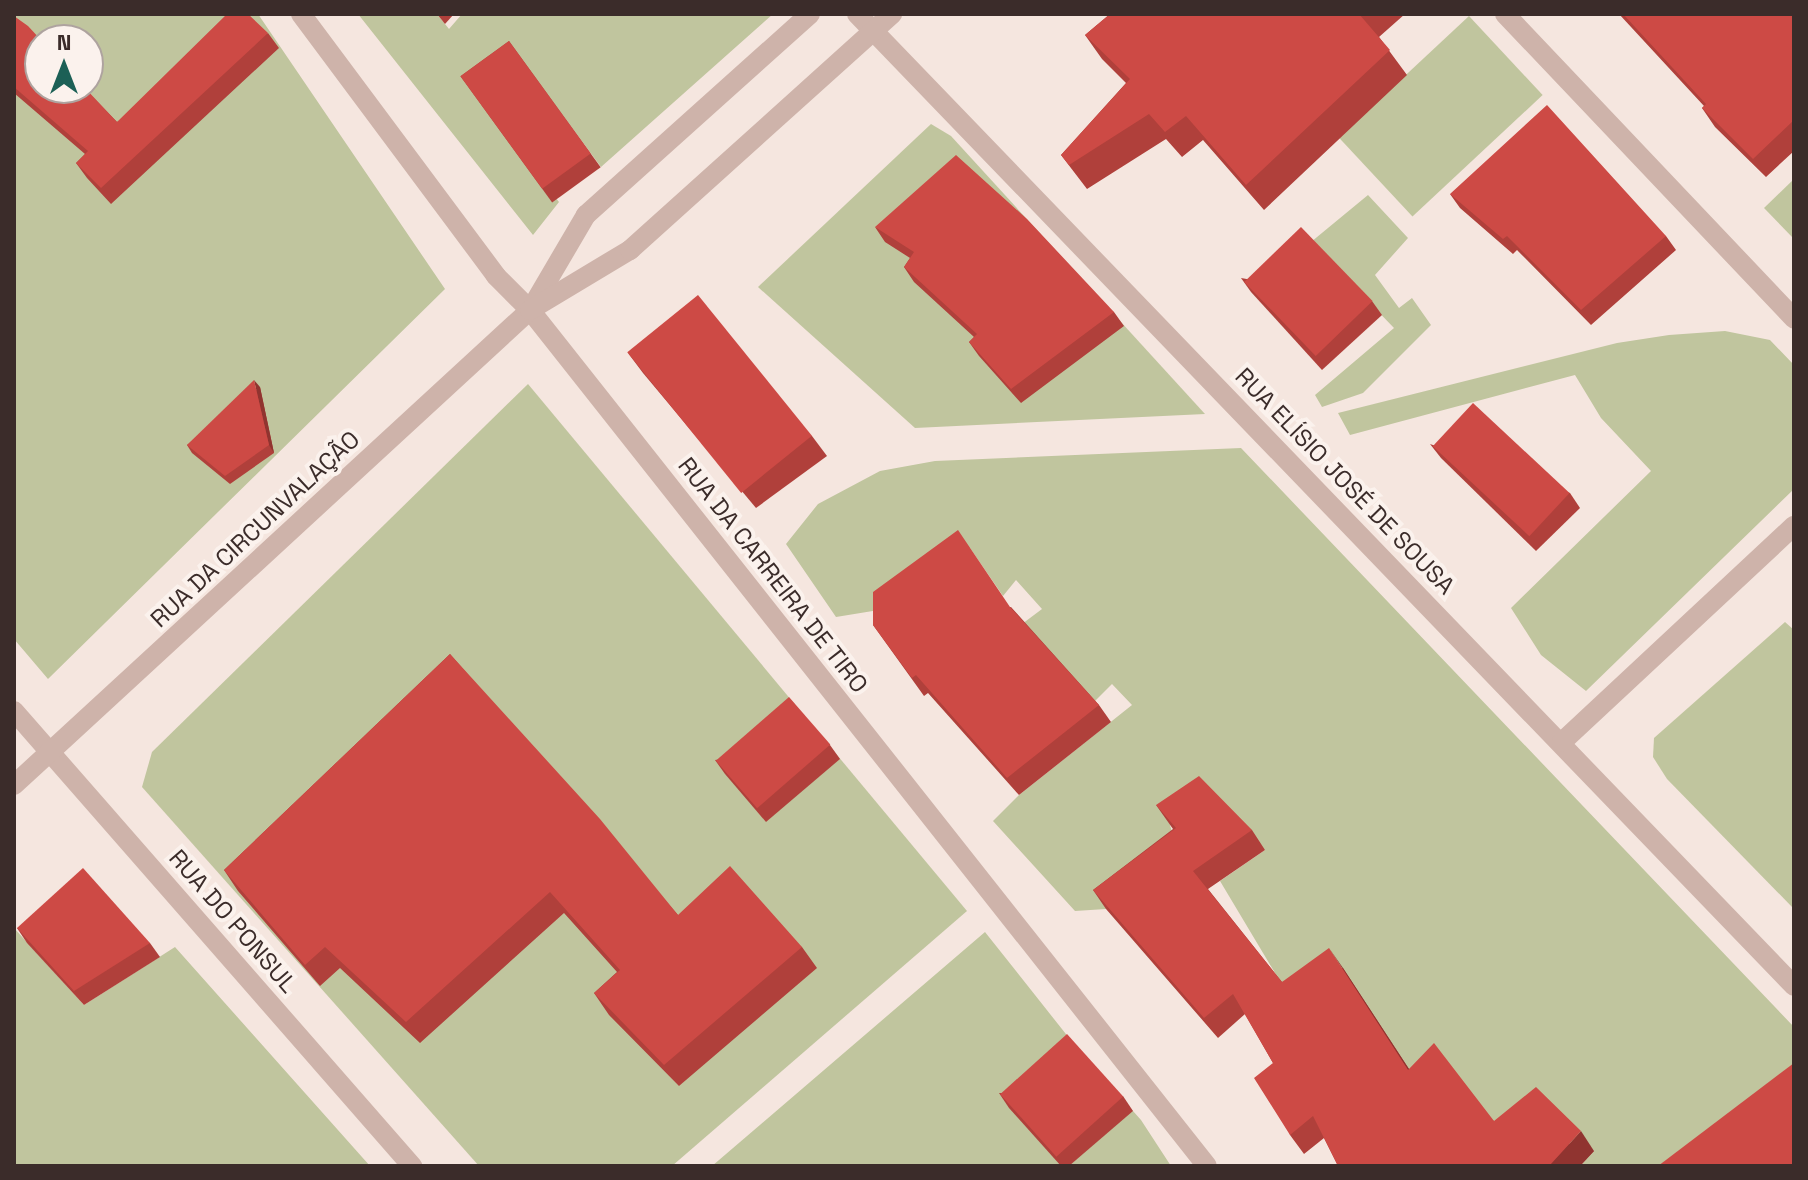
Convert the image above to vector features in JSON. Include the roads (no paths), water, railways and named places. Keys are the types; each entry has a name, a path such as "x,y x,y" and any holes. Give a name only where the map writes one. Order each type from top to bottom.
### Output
{"street":[{"name":"RUA DA CARREIRA DE TIRO","path":"301,14 496,276 530,310 1207,1166"},
{"name":"RUA DA CIRCUNVALAÇÃO","path":"530,310 586,215 810,14"},
{"name":"RUA ELÍSIO JOSÉ DE SOUSA","path":"857,14 1794,986"},
{"name":"RUA DA CIRCUNVALAÇÃO","path":"14,785 530,310 630,250 892,14"},
{"path":"1505,14 1794,319"},
{"path":"1562,742 1794,526"},
{"name":"RUA DO PONSUL","path":"14,711 412,1166"}]}
